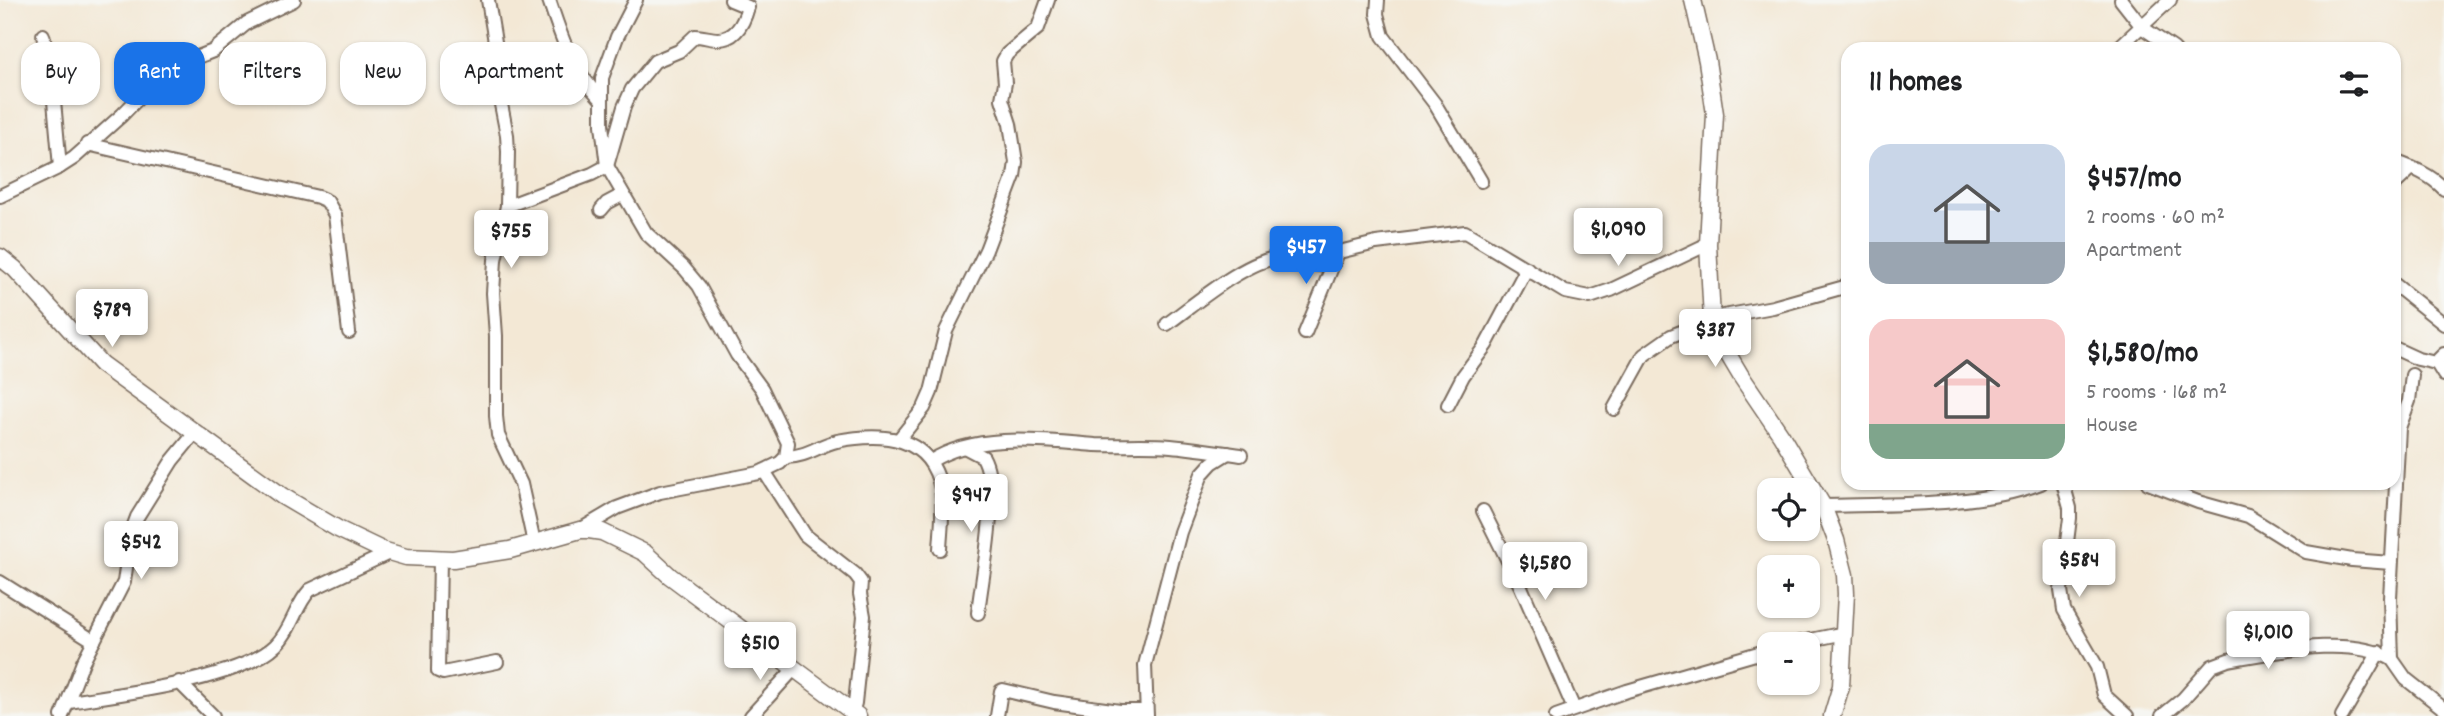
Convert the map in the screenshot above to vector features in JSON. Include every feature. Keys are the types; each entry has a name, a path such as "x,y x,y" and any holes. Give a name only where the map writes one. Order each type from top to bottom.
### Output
{"street":[{"path":"0,196 74,158 159,77 173,67 212,51 247,23 294,0"},
{"path":"488,0 497,54 499,94 508,135 507,206 495,260 493,293 496,416 498,435 521,484 534,543"},
{"path":"549,0 568,55 601,99"},
{"path":"0,257 101,364 282,496 338,529 389,553 440,559 468,557 534,543 580,530 617,508 660,492 764,471 786,457 788,443 762,389 737,355 699,286 646,233 607,166 601,99 602,78 622,26 636,0"},
{"path":"507,206 607,166 632,89 655,61 678,51 695,36 718,39 729,37 737,31 745,19 748,7 731,0"},
{"path":"900,438 924,408 931,392 948,326 979,268 1008,194 1016,162 1010,124 1002,99 1005,83 1003,61 1007,54 1038,28 1048,0"},
{"path":"1378,0 1377,14 1383,36 1435,104 1481,181"},
{"path":"1693,0 1707,61 1715,114 1708,244 1712,319 1719,339 1781,435 1832,525 1845,575 1841,686 1832,716"},
{"path":"2121,0 2143,27 2164,42"},
{"path":"2125,42 2170,0"},
{"path":"43,35 52,79 61,167"},
{"path":"87,144 327,201 335,215 349,332"},
{"path":"2401,163 2441,180"},
{"path":"2401,178 2412,167"},
{"path":"601,209 622,195"},
{"path":"1167,324 1216,288 1260,263 1284,257 1320,265 1339,252 1376,243 1465,232 1565,292 1590,297 1611,290 1708,244"},
{"path":"1305,333 1339,252"},
{"path":"1448,405 1463,376 1486,345 1527,268"},
{"path":"1614,409 1644,355 1671,337 1712,319 1773,307 1841,288"},
{"path":"2401,290 2444,324"},
{"path":"2401,351 2418,359 2440,358 2444,375"},
{"path":"2401,423 2409,401 2412,374"},
{"path":"62,716 76,678 124,582 131,533 137,517 172,461 195,433"},
{"path":"786,457 802,456 837,441 862,437 900,438 931,461 941,491 940,549"},
{"path":"931,461 954,450 1043,439 1096,445 1170,446 1241,455"},
{"path":"965,448 983,457 992,480 978,613"},
{"path":"997,716 1002,690 1054,702 1146,714 1145,665 1180,532 1202,474 1212,463 1228,453"},
{"path":"764,471 805,535 855,574 861,582 863,628 855,714"},
{"path":"1823,506 1945,501 2020,490"},
{"path":"2065,490 2070,508 2060,590 2064,610 2097,667 2104,695 2127,716"},
{"path":"2167,490 2248,516 2306,552 2391,564"},
{"path":"2392,659 2389,621 2395,490"},
{"path":"1483,512 1521,587 1574,709"},
{"path":"580,530 602,532 645,553 667,574 855,714"},
{"path":"69,702 179,682 260,658 282,638 310,590 389,553"},
{"path":"440,559 439,671 443,673 497,662"},
{"path":"0,582 94,641"},
{"path":"1820,638 1845,633"},
{"path":"2162,716 2183,699 2212,666 2228,660 2341,646 2379,652 2392,659 2406,679 2444,709"},
{"path":"2342,716 2379,652"},
{"path":"1559,716 1627,691 1757,653"},
{"path":"751,716 793,670"},
{"path":"179,682 213,716"}]}
